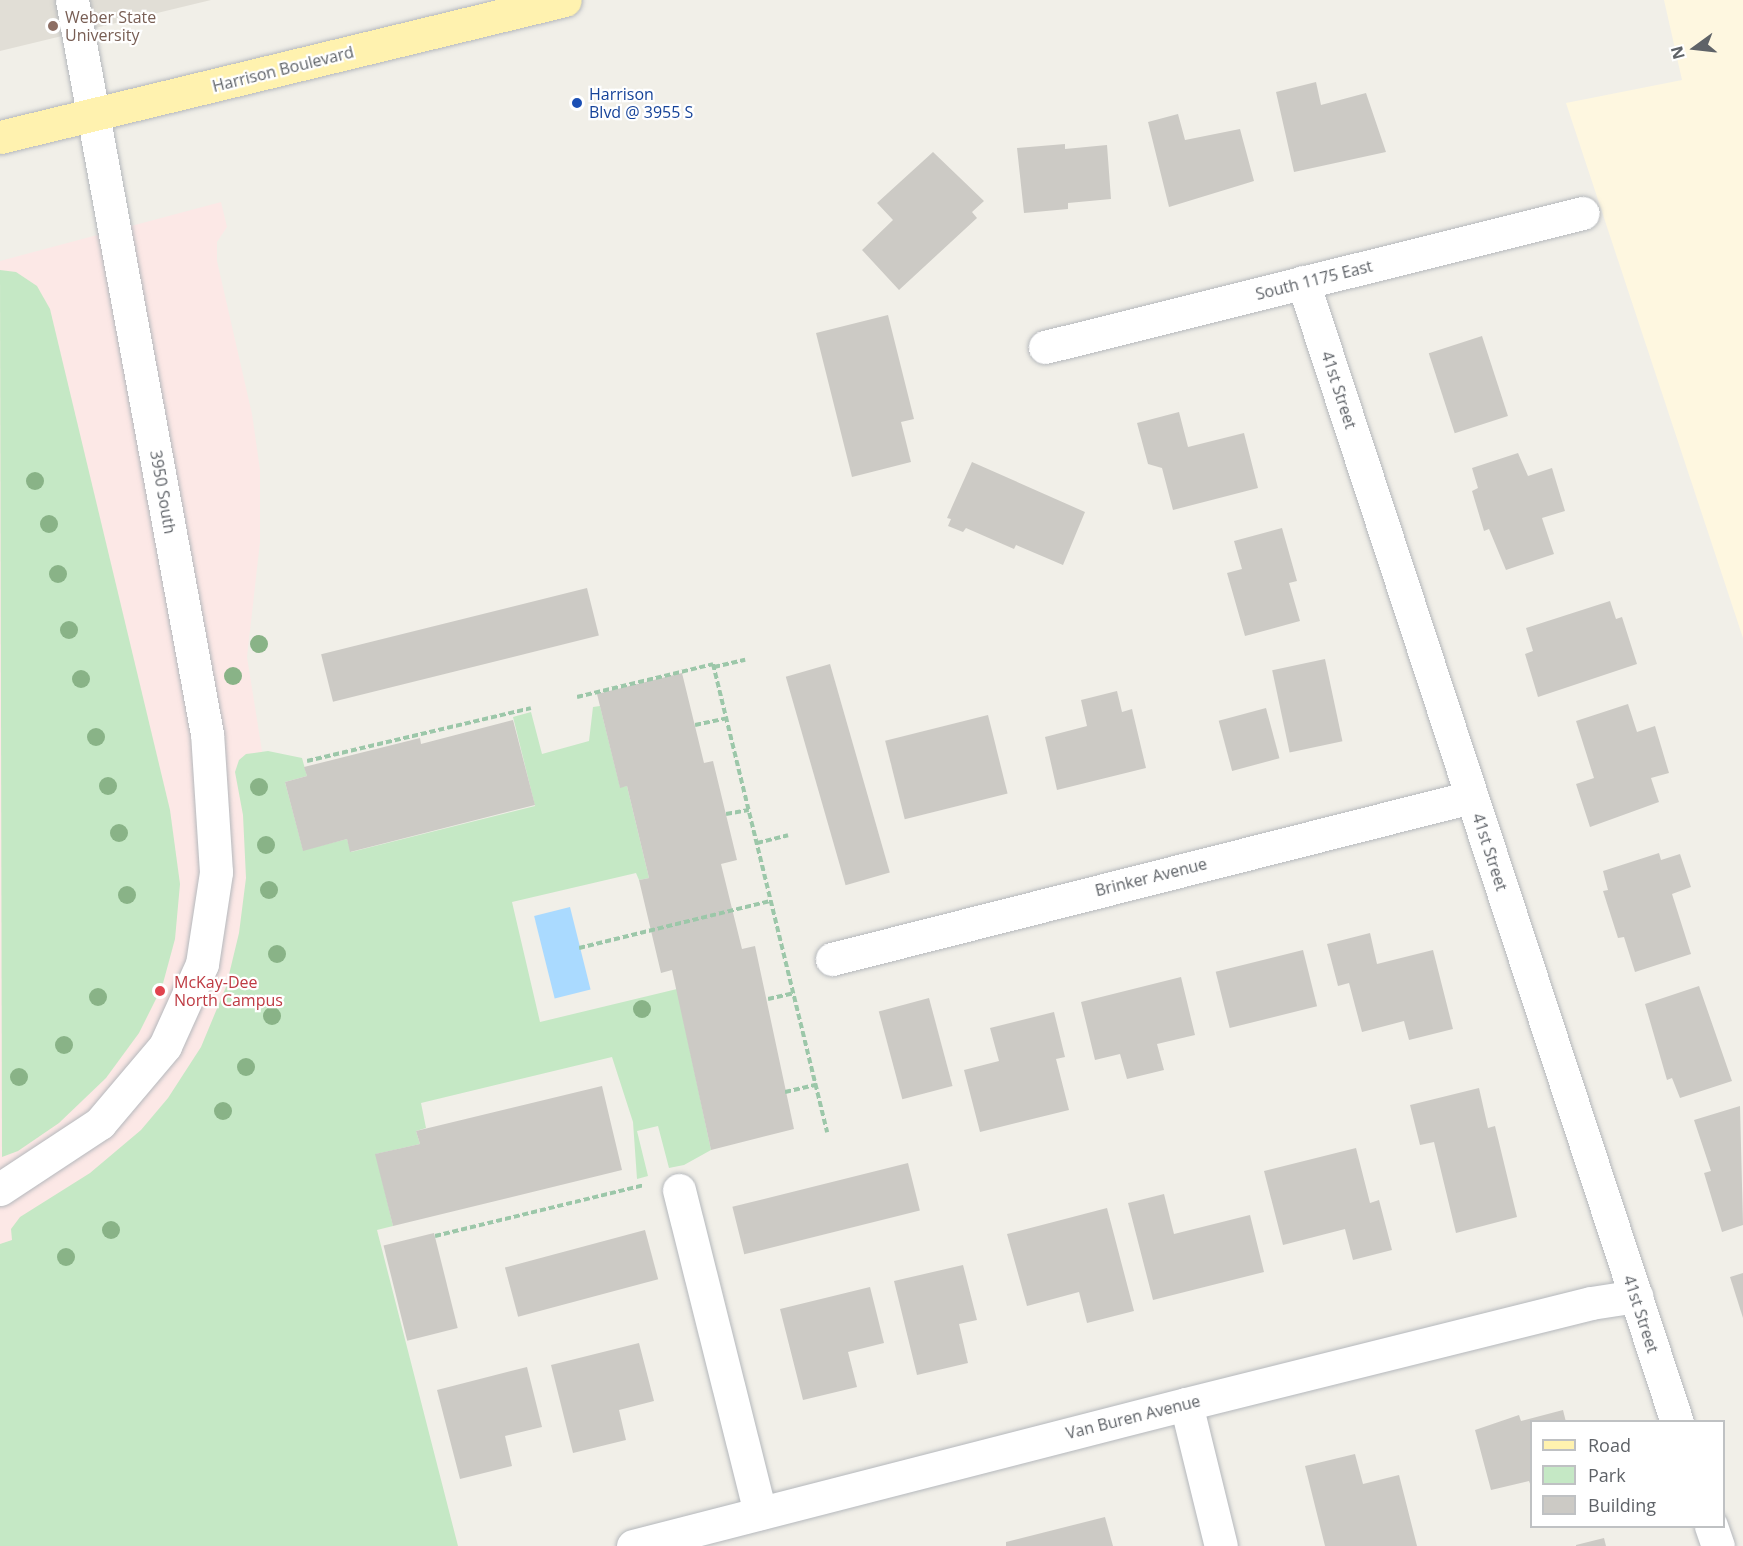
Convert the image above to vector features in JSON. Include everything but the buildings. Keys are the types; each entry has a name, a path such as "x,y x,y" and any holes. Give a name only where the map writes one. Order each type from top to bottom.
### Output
{"main road":[{"name":"Harrison Boulevard","path":"0,137 565,0"}],"street":[{"name":"3950 South","path":"0,1189 100,1123 165,1046 202,964 216,872 207,734 72,0"},
{"name":"South 1175 East","path":"1045,347 1583,213"},
{"name":"41st Street","path":"1303,282 1676,1420"},
{"name":"Brinker Avenue","path":"832,959 1471,796"},
{"path":"679,1190 760,1513"},
{"name":"Van Buren Avenue","path":"633,1546 714,1536 760,1513 1592,1303 1636,1296"},
{"path":"1186,1404 1221,1546"},
{"path":"1711,1528 1718,1546"}],"path":[{"path":"714,667 745,660"},
{"path":"577,697 713,664 827,1132"},
{"path":"307,761 531,708"},
{"path":"696,725 727,718"},
{"path":"726,814 749,810"},
{"path":"757,843 788,835"},
{"path":"579,948 771,900"},
{"path":"768,999 794,993"},
{"path":"785,1092 816,1085"},
{"path":"435,1236 645,1185"}],"shaded area":[{"name":"Weber State University","path":"0,0 211,0 0,51"},
{"path":"1664,0 1743,0 1743,638 1566,103 1682,80"},
{"name":"McKay-Dee North Campus","path":"221,202 227,227 217,242 217,261 252,414 260,470 260,542 247,657 262,751 403,1338 458,1546 0,1546 0,261"}],"green space":[{"path":"0,270 16,272 37,286 50,309 170,810 180,884 175,939 162,987 139,1033 106,1078 59,1123 18,1151 2,1157"},
{"path":"600,706 620,787 627,786 649,878 639,880 636,873 512,902 540,1022 677,989 711,1150 684,1165 669,1168 658,1126 637,1131 648,1176 637,1179 633,1122 612,1057 421,1103 426,1128 416,1131 420,1144 376,1154 393,1226 377,1230 458,1546 0,1546 0,1244 12,1240 11,1229 20,1217 90,1173 141,1130 168,1098 201,1047 226,987 239,933 246,878 243,815 235,772 239,760 246,754 268,751 302,758 307,776 285,782 303,850 347,839 351,852 535,806 513,717 531,712 542,754 589,741 593,707"}],"water":[{"path":"570,907 591,989 555,998 534,916"}],"place":[{"name":"Weber State University","path":"53,26"},
{"name":"Harrison Blvd @ 3955 S","path":"577,103"},
{"name":"McKay-Dee North Campus","path":"160,991"}]}
